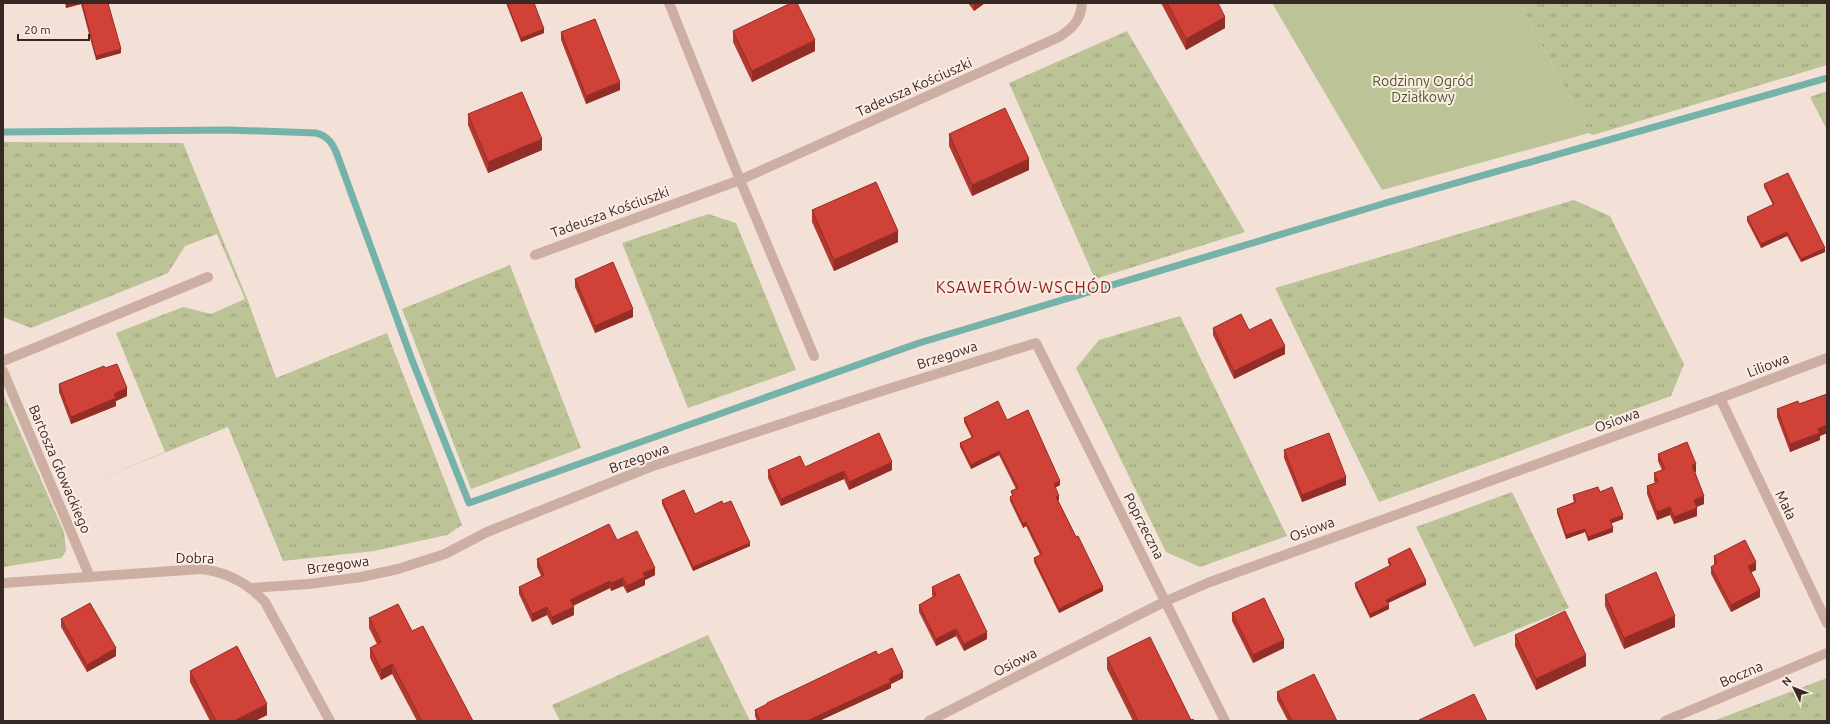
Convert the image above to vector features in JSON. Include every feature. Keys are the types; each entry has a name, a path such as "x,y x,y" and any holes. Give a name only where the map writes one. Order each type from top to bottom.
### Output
{"street":[{"path":"670,3 740,180 814,356"},
{"name":"Tadeusza Kościuszki","path":"535,255 740,180 1058,37 1075,24 1080,14 1082,3"},
{"path":"3,361 208,276"},
{"name":"Brzegowa","path":"252,588 309,584 398,569 445,554 487,532 650,467 869,395 1036,343"},
{"name":"Poprzeczna","path":"1036,343 1225,721"},
{"name":"Liliowa","path":"1720,398 1827,358"},
{"name":"Bartosza Głowackiego","path":"3,371 90,577"},
{"name":"Osiowa","path":"929,721 1166,601 1279,556 1720,398"},
{"name":"Mała","path":"1720,398 1827,623"},
{"name":"Dobra","path":"3,583 201,569 227,574 252,588 265,602 330,721"},
{"name":"Boczna","path":"1665,721 1827,653"}],"green space":[{"name":"Rodzinny Ogród Działkowy","path":"1272,3 1519,3 1589,133 1382,190"},
{"path":"1519,3 1827,3 1827,65 1593,135 1589,133"},
{"path":"1127,31 1245,232 1095,279 1009,83"},
{"path":"1827,91 1827,130 1810,97"},
{"path":"3,142 183,143 248,301 276,378 387,333 462,525 447,535 374,551 283,561 228,427 75,489 165,452 116,333 183,307 211,314 245,299 217,234 185,246 168,273 31,328 3,317"},
{"path":"1574,200 1610,216 1684,364 1671,396 1379,502 1275,288"},
{"path":"708,214 736,223 796,370 688,408 622,243"},
{"path":"510,265 581,448 471,489 402,309"},
{"path":"1180,316 1287,536 1200,567 1166,552 1076,368 1099,340"},
{"path":"3,393 64,532 66,551 61,558 3,567"},
{"path":"1512,492 1569,608 1474,647 1416,527"},
{"path":"708,635 750,721 560,721 552,705"},
{"path":"1827,678 1827,721 1713,721"}],"building":[{"path":"82,3 108,3 121,49 96,56"},
{"path":"507,3 534,3 544,29 521,38"},
{"path":"791,3 797,3 815,40 752,71 733,31"},
{"path":"1167,3 1218,3 1225,17 1186,39"},
{"path":"595,19 620,82 586,96 561,32"},
{"path":"522,92 542,139 488,162 468,114"},
{"path":"1005,108 1029,159 972,185 949,134"},
{"path":"1788,173 1825,248 1801,259 1787,232 1761,244 1747,217 1774,204 1764,184"},
{"path":"876,182 898,231 834,260 812,210"},
{"path":"613,262 633,309 595,326 575,279"},
{"path":"1241,314 1249,330 1271,319 1285,346 1234,371 1213,328"},
{"path":"117,364 127,388 114,394 116,398 71,417 59,384 104,366 105,368"},
{"path":"1827,394 1827,425 1818,429 1820,433 1790,444 1777,409 1798,401 1799,404"},
{"path":"998,401 1007,420 1028,410 1060,481 1054,484 1059,496 1056,497 1076,537 1078,536 1103,587 1059,609 1034,558 1042,554 1026,522 1023,524 1010,497 1013,495 1011,491 1018,488 999,451 971,465 960,443 973,437 964,418"},
{"path":"879,433 892,462 849,482 844,471 781,499 768,470 800,456 805,467"},
{"path":"1329,433 1346,477 1302,495 1284,450"},
{"path":"1687,442 1696,464 1692,465 1704,496 1694,500 1697,508 1674,517 1670,507 1657,512 1647,486 1658,482 1654,473 1665,469 1658,454"},
{"path":"1598,487 1600,492 1612,487 1623,515 1610,520 1613,528 1588,537 1585,529 1566,535 1557,509 1576,502 1573,495"},
{"path":"684,490 695,514 722,501 723,504 731,501 750,543 693,567 662,500"},
{"path":"609,524 617,540 637,531 655,568 643,573 645,577 627,586 623,578 611,583 610,581 570,600 574,607 552,617 547,607 532,614 519,587 544,575 537,559"},
{"path":"1745,540 1756,562 1748,566 1760,590 1731,605 1711,567 1717,563 1714,556"},
{"path":"1410,548 1426,581 1386,600 1389,605 1370,614 1355,583 1391,565 1388,559"},
{"path":"1656,572 1675,616 1624,638 1605,595"},
{"path":"959,574 987,632 964,644 956,629 936,639 919,605 936,595 932,587"},
{"path":"1264,598 1284,640 1253,655 1232,613"},
{"path":"90,603 116,648 87,665 61,619"},
{"path":"398,604 412,631 423,626 473,721 422,721 392,664 381,670 370,648 381,642 369,618"},
{"path":"1565,611 1586,655 1536,679 1515,635"},
{"path":"1150,637 1191,720 1193,719 1194,721 1138,721 1107,658"},
{"path":"237,646 267,704 234,721 216,721 190,671"},
{"path":"892,648 903,672 889,679 891,682 807,721 760,721 755,710 767,703 876,651 878,655"},
{"path":"1314,674 1337,721 1292,721 1277,692"},
{"path":"1474,694 1487,721 1419,721 1419,720"}],"waterway":[{"path":"3,132 229,130 316,133 321,134 328,139 333,145 412,360 469,503 919,343 1389,202 1827,78"}],"district":[{"name":"KSAWERÓW-WSCHÓD","path":"1024,287"}]}
